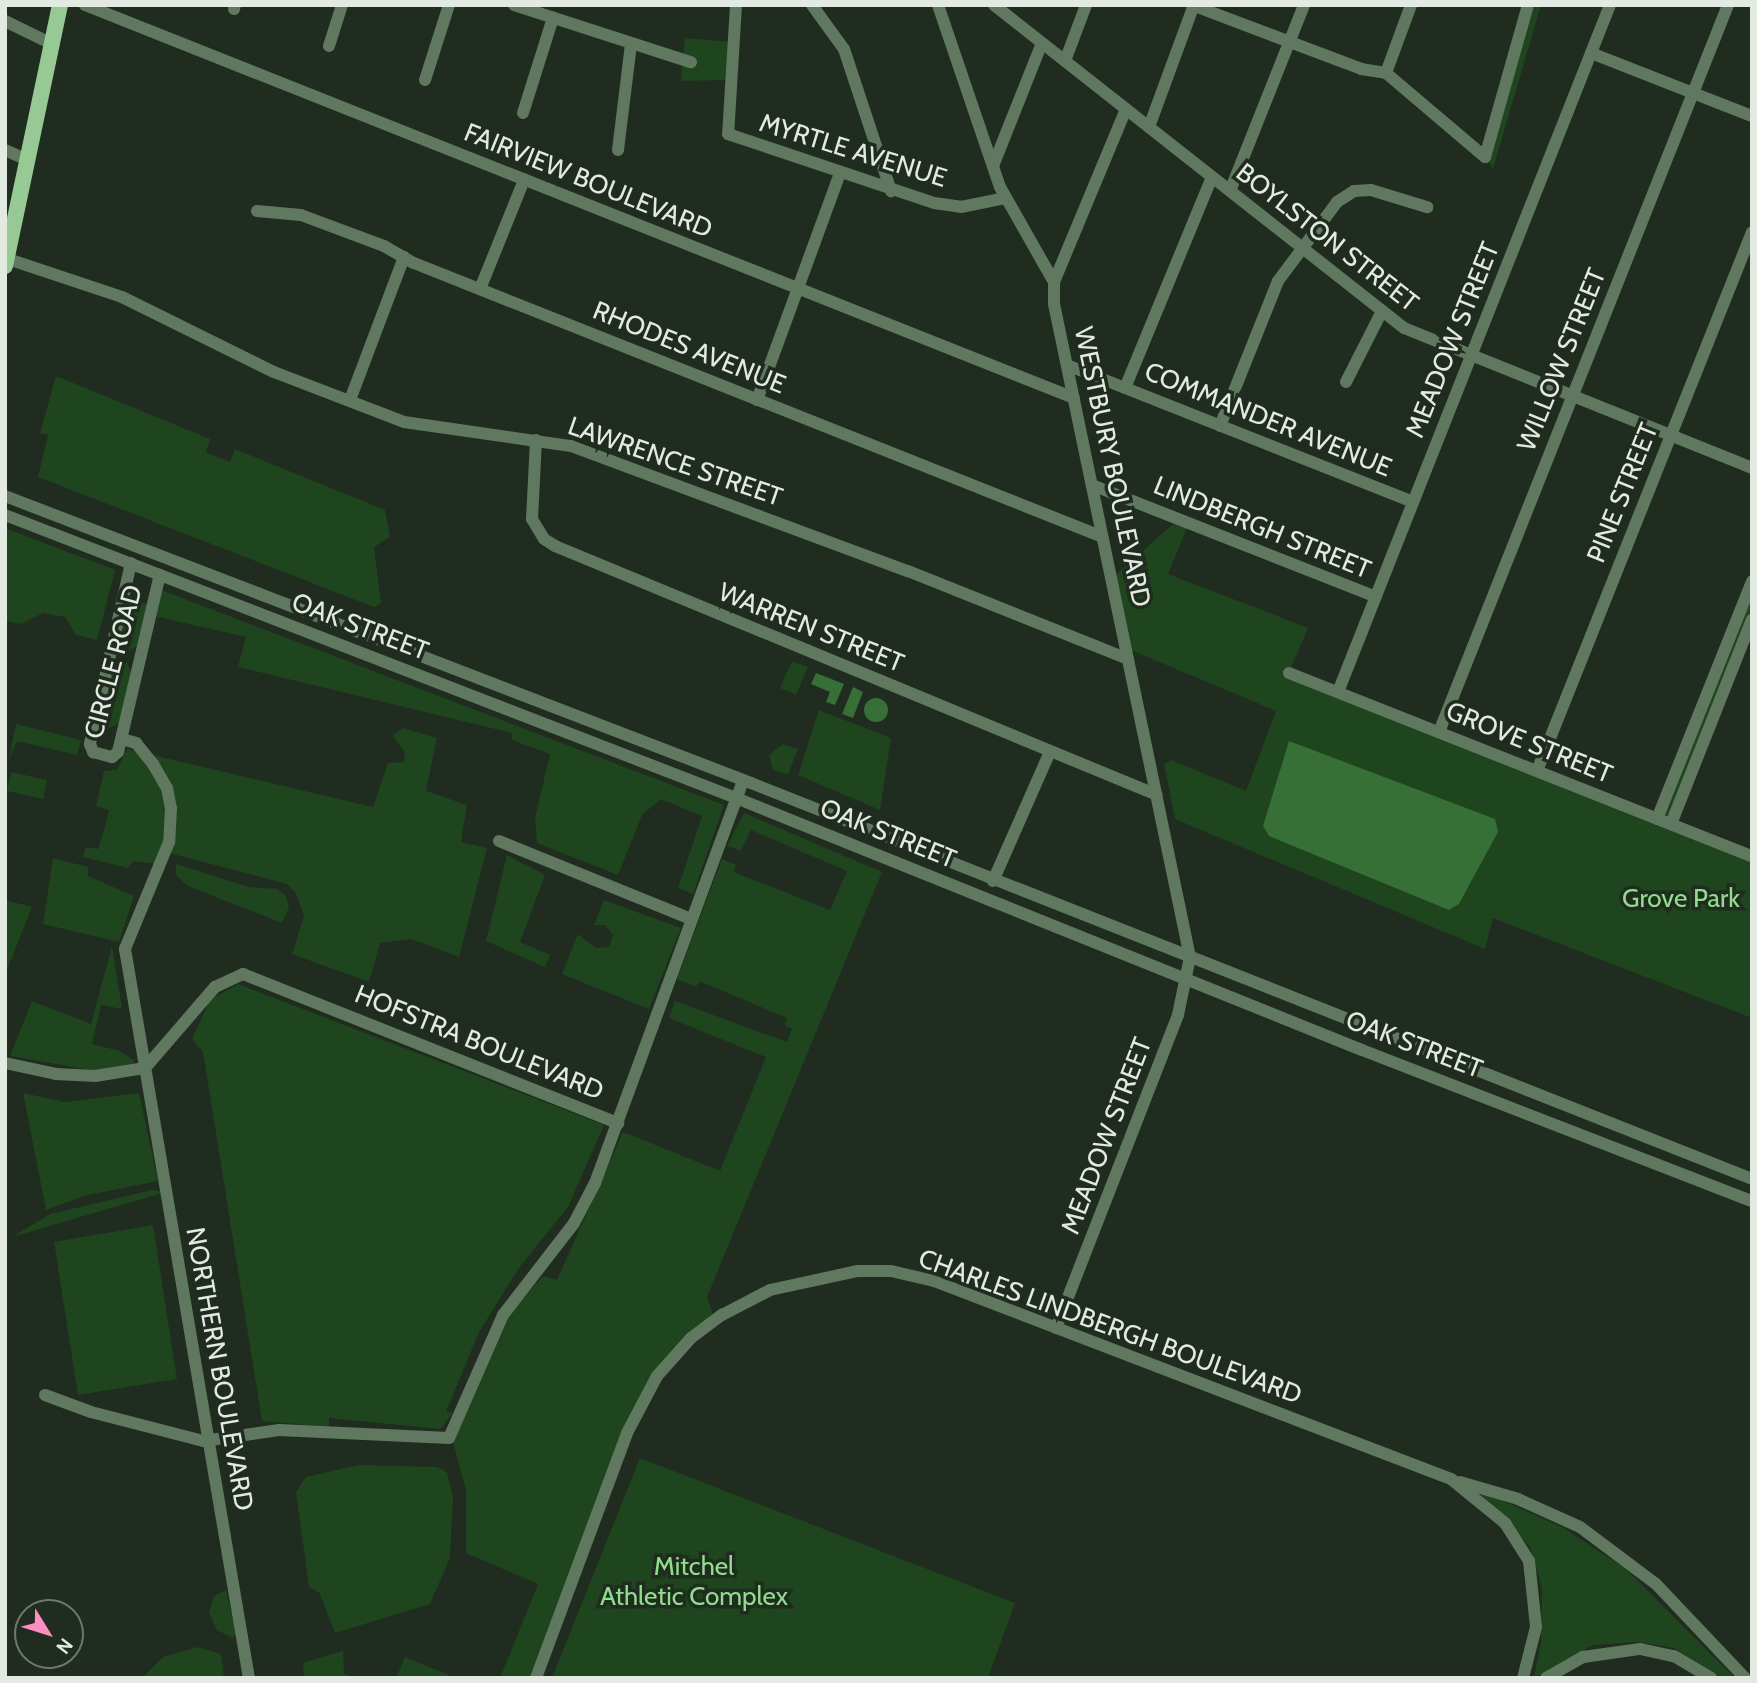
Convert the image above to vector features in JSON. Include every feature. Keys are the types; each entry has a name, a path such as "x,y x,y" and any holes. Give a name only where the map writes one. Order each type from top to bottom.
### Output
{"main road":[{"path":"6,261 60,5"}],"street":[{"name":"FAIRVIEW BOULEVARD","path":"85,5 1074,398"},
{"path":"329,46 342,5"},
{"path":"425,80 449,5"},
{"path":"514,5 691,62"},
{"name":"MYRTLE AVENUE","path":"736,5 728,134 891,191 961,206 1006,198"},
{"path":"812,5 851,64 891,191"},
{"name":"WESTBURY BOULEVARD","path":"938,5 1006,198 1054,282 1054,304 1190,957"},
{"name":"BOYLSTON STREET","path":"993,5 1413,334 1752,468"},
{"path":"1065,61 1086,5"},
{"path":"1230,191 1304,5"},
{"path":"1386,73 1411,5"},
{"path":"1149,127 1193,6 1361,69 1386,73 1485,157 1528,5"},
{"name":"MEADOW STREET","path":"1338,692 1610,5"},
{"name":"WILLOW STREET","path":"1439,732 1728,5"},
{"path":"523,113 553,18"},
{"path":"5,21 52,44"},
{"path":"993,166 1042,43"},
{"path":"618,150 631,44"},
{"path":"1591,52 1752,116"},
{"path":"1054,282 1126,109"},
{"path":"5,150 27,160"},
{"path":"757,400 839,173"},
{"path":"1125,388 1212,177"},
{"path":"480,289 524,180"},
{"path":"1220,426 1278,281 1337,202 1354,191 1371,190 1427,207"},
{"name":"RHODES AVENUE","path":"257,211 301,215 1103,537"},
{"name":"PINE STREET","path":"1537,771 1752,232"},
{"path":"350,400 404,257"},
{"name":"LAWRENCE STREET","path":"6,261 122,298 245,359 350,400 433,429 536,439 571,446 1129,659"},
{"path":"1346,382 1352,362 1382,311"},
{"name":"COMMANDER AVENUE","path":"1067,365 1413,502"},
{"name":"WARREN STREET","path":"536,439 532,519 544,539 555,546 1157,794"},
{"name":"LINDBERGH STREET","path":"1092,485 1376,597"},
{"name":"OAK STREET","path":"5,496 743,780 1752,1179"},
{"name":"OAK STREET","path":"5,515 736,798 1187,977 1363,1051 1752,1201"},
{"name":"CIRCLE ROAD","path":"131,563 91,750 115,756 122,739 160,575"},
{"path":"1657,818 1750,588"},
{"path":"1671,824 1752,620"},
{"path":"448,686 454,670"},
{"name":"GROVE STREET","path":"1289,673 1752,856"},
{"name":"NORTHERN BOULEVARD","path":"122,739 136,743 153,764 167,788 172,818 169,842 125,949 249,1678"},
{"path":"993,881 1050,752"},
{"name":"HOFSTRA BOULEVARD","path":"145,1068 215,987 243,975 618,1123 743,780"},
{"path":"499,841 691,919"},
{"path":"1158,945 1172,942 1184,921"},
{"name":"MEADOW STREET","path":"1056,1328 1178,1015 1190,957"},
{"path":"1363,1051 1371,1029"},
{"path":"5,1063 56,1074 95,1076 145,1068"},
{"path":"1533,1116 1539,1097"},
{"path":"45,1395 91,1412 208,1441 279,1430 449,1438 491,1338 528,1278 574,1223 618,1123"},
{"name":"CHARLES LINDBERGH BOULEVARD","path":"536,1678 644,1397 672,1358 722,1315 770,1290 807,1279 858,1271 891,1271 934,1281 1451,1479 1505,1523 1529,1562 1535,1585 1536,1627 1523,1678"},
{"path":"1451,1479 1518,1499 1580,1527 1666,1593 1745,1678"},
{"path":"1546,1678 1583,1657 1630,1649 1674,1656 1711,1678"}],"green space":[{"path":"1529,5 1541,5 1493,169 1487,159"},
{"path":"685,38 732,42 729,80 681,81"},
{"path":"56,376 210,439 206,452 230,462 235,449 385,510 390,537 374,547 381,603 374,607 38,477 48,435 40,433"},
{"name":"Grove Park","path":"1179,519 1189,523 1168,574 1308,628 1289,672 1752,857 1752,1018 1493,918 1485,949 1175,819 1164,764 1171,760 1246,791 1276,711 1126,648 1112,578","holes":["1290,741 1498,831 1459,904 1269,836 1263,826"]},
{"path":"5,528 115,570 97,640 76,635 65,617 43,613 21,624 5,621"},
{"path":"1752,583 1752,615 1670,822 1658,818"},
{"path":"161,590 724,805 693,894 678,888 702,816 661,799 642,815 618,875 537,843 535,818 550,754 512,740 512,733 238,667 246,637 154,616"},
{"path":"126,599 147,604 137,646 127,652 117,644"},
{"path":"115,661 127,662 131,673 119,723 108,729 99,721"},
{"path":"792,661 808,667 796,695 780,688"},
{"path":"819,710 891,738 880,810 798,775"},
{"path":"16,724 81,740 77,755 17,741 9,759"},
{"path":"403,728 437,738 426,791 467,805 461,842 487,848 459,957 411,939 380,943 369,982 292,954 304,916 296,893 287,884 165,852 159,864 133,861 128,868 83,857 86,847 98,849 105,827 109,810 96,806 104,771 117,770 127,749 373,807 388,763 404,762 405,753 393,735"},
{"path":"783,744 798,749 788,774 773,770 769,755"},
{"path":"11,772 47,780 43,799 7,791"},
{"path":"744,813 882,872 707,1297 715,1320 644,1397 536,1678 500,1678 538,1584 466,1553 466,1490 453,1442 512,1311 543,1276 557,1280 623,1132 720,1171 766,1057 669,1018 675,1001 787,1042 792,1029 785,1026 787,1018 699,981 696,987 677,979 722,859 736,865 734,872 830,910 847,871 751,830 741,851 727,846"},
{"path":"507,855 545,875 520,942 550,955 545,967 486,941"},
{"path":"53,858 88,867 88,876 134,896 119,942 43,924"},
{"path":"176,864 249,887 277,889 286,896 289,907 282,923 188,886 176,875"},
{"path":"5,900 32,907 5,975"},
{"path":"604,900 681,928 649,1009 562,974 578,934 596,948 609,947 613,935 605,925 594,925"},
{"path":"112,946 122,1009 101,1005 92,1044 120,1051 134,1060 134,1068 96,1071 10,1056 32,1001 91,1024"},
{"path":"238,984 604,1125 568,1207 518,1269 479,1332 446,1412 453,1413 440,1429 329,1418 329,1427 262,1421 203,1052 192,1039 210,1000"},
{"path":"23,1093 65,1102 139,1093 158,1181 83,1196 46,1210"},
{"path":"152,1190 166,1192 12,1237 50,1214"},
{"path":"153,1225 177,1379 78,1395 54,1242"},
{"name":"Mitchel Athletic Complex","path":"640,1458 1015,1603 988,1678 552,1678"},
{"path":"358,1465 437,1467 447,1472 453,1498 450,1558 430,1604 335,1633 319,1592 309,1587 296,1492 306,1477"},
{"path":"1476,1489 1562,1527 1626,1569 1735,1678 1721,1678 1674,1648 1637,1642 1593,1645 1534,1678 1541,1642 1542,1588 1530,1547"},
{"path":"226,1590 236,1634 233,1638 217,1630 209,1613 214,1596"},
{"path":"198,1647 221,1654 224,1678 142,1678 163,1657"},
{"path":"343,1651 344,1674 354,1678 304,1678 303,1663"},
{"path":"405,1657 456,1678 396,1678"}],"shaded area":[{"path":"816,673 844,684 835,705 826,702 830,692 811,684"},
{"path":"853,687 863,692 853,718 842,714"},
{"path":"871,698 881,698 888,705 888,715 881,722 871,722 864,715 864,705"},
{"path":"1289,741 1495,819 1498,832 1459,904 1449,910 1269,836 1263,826"}]}
